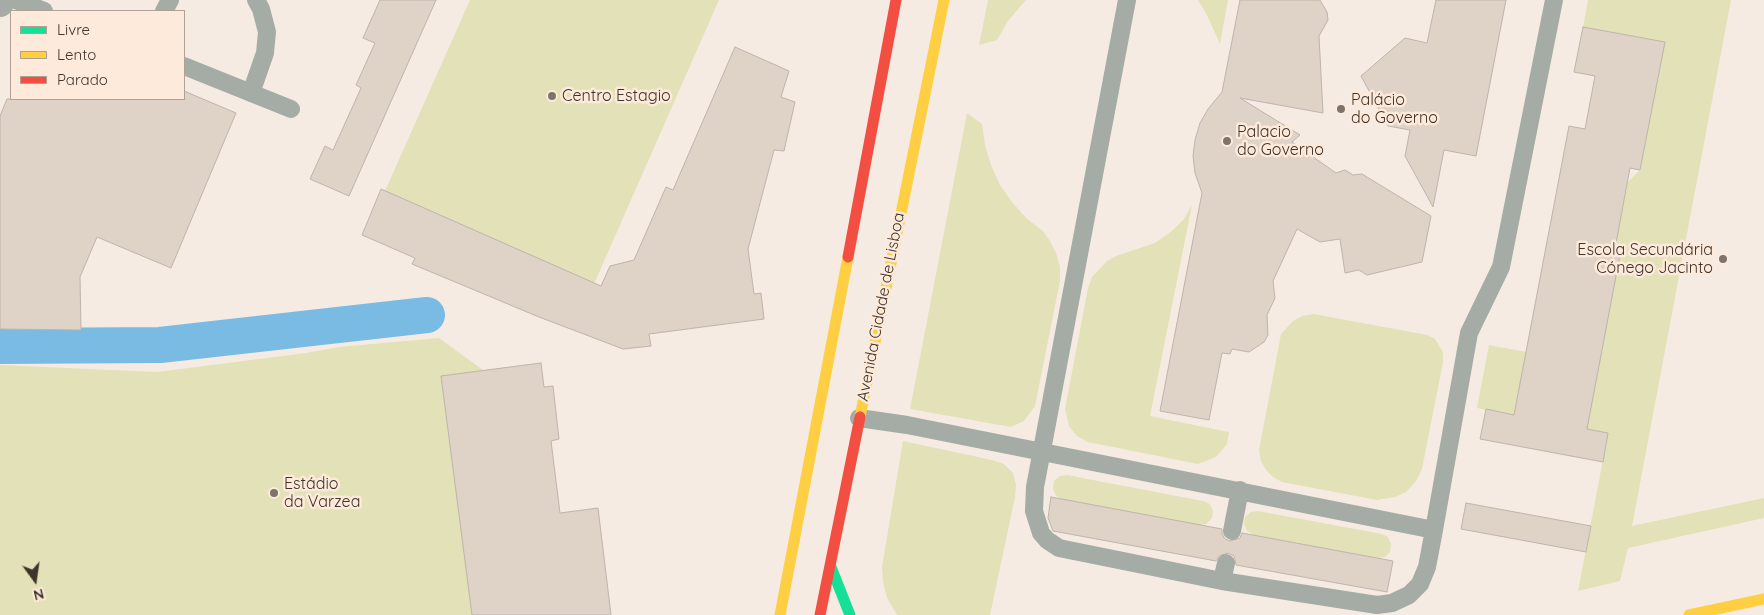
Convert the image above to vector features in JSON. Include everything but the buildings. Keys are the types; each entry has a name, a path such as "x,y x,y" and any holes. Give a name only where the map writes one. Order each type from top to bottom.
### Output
{"main road":[{"path":"780,615 896,0"},
{"name":"Avenida Cidade de Lisboa","path":"820,615 944,0"},
{"path":"830,567 850,615"},
{"path":"1689,615 1764,599"}],"lane":[{"path":"16,0 41,10"},
{"path":"251,93 265,53 267,32 261,9 256,0"},
{"path":"1126,0 1034,499 1034,511 1041,533 1047,540 1059,548 1222,581 1377,605 1392,603 1409,595 1420,584 1427,568 1469,333 1501,267 1554,0"},
{"path":"185,66 291,109"},
{"path":"859,418 907,425 1042,451 1434,530"},
{"path":"1232,531 1240,490"},
{"path":"1222,581 1226,563"}],"green space":[{"name":"Centro Estagio","path":"470,0 719,0 594,284 385,191"},
{"path":"988,0 1026,0 1008,21 997,40 979,45"},
{"path":"1198,0 1228,0 1220,44 1206,13"},
{"path":"1588,0 1731,0 1632,526 1764,498 1764,518 1628,548 1620,581 1578,591 1608,433 1477,408 1489,345 1526,352 1523,369 1554,205 1621,217 1628,182 1640,170 1664,42 1583,27"},
{"path":"967,113 982,124 985,145 1000,185 1026,218 1043,231 1056,253 1060,267 1060,281 1035,406 1024,421 1011,427 910,409"},
{"path":"1192,205 1150,416 1229,432 1227,444 1216,457 1198,464 1088,442 1077,436 1069,426 1065,409 1088,288 1092,277 1107,261 1116,256 1155,243 1172,231 1184,219"},
{"path":"1314,314 1427,335 1435,339 1443,352 1443,362 1422,469 1416,481 1406,492 1395,497 1377,500 1282,482 1266,470 1261,461 1259,450 1281,334 1293,321 1302,316"},
{"name":"Estádio da Varzea","path":"439,338 483,370 532,364 564,615 0,615 0,365 157,372 339,347"},
{"path":"903,441 992,460 1004,464 1013,473 1016,485 1015,497 990,615 897,615 887,598 882,567"},
{"path":"1067,475 1203,501 1210,504 1213,511 1212,518 1206,524 1199,525 1062,499 1056,496 1053,489 1054,481 1060,476"},
{"path":"1258,511 1382,534 1388,537 1391,544 1390,552 1385,557 1377,558 1254,535 1247,531 1244,524 1245,517 1251,512"}],"waterway":[{"path":"0,346 160,345 427,315"}],"traffic: fast":[{"path":"831,567 850,615"}],"traffic: slow":[{"path":"860,417 944,0"},
{"path":"780,615 848,257"},
{"path":"1689,615 1764,599"}],"traffic: jam":[{"path":"848,257 896,0"},
{"path":"820,615 860,417"}],"place":[{"name":"Centro Estagio","path":"552,96"},
{"name":"Palácio do Governo","path":"1341,109"},
{"name":"Palacio do Governo","path":"1227,141"},
{"name":"Escola Secundária Cónego Jacinto","path":"1723,259"},
{"name":"Estádio da Varzea","path":"274,493"}]}
